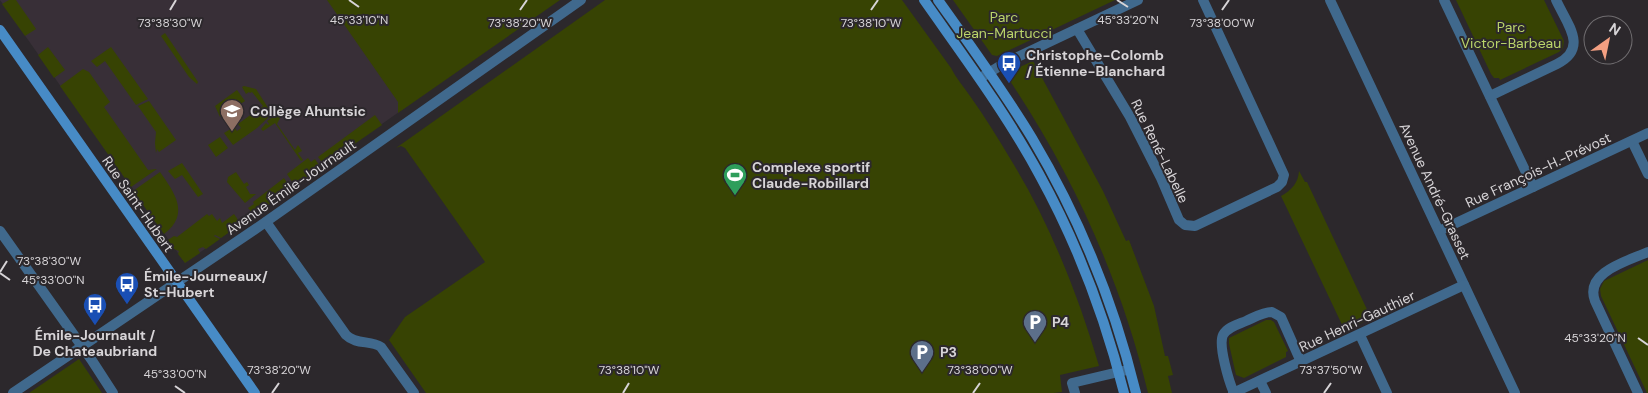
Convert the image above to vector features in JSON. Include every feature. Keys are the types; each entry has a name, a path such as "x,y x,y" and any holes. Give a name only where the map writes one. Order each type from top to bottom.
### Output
{"main road":[{"path":"924,0 1025,149 1062,220 1095,297 1124,393"},
{"path":"938,0 1031,136 1073,214 1105,292 1136,393"},
{"name":"Rue Saint-Hubert","path":"0,30 255,393"}],"street":[{"name":"Avenue Émile-Journault","path":"13,393 266,222 581,0"},
{"path":"979,79 1003,64 1138,0"},
{"name":"Rue René-Labelle","path":"1077,29 1133,123 1179,220 1185,225 1195,226 1277,187 1282,182 1284,175 1203,0"},
{"name":"Avenue André-Grasset","path":"1330,0 1515,393"},
{"path":"1444,0 1533,187"},
{"path":"1490,96 1563,61 1572,54 1574,39 1556,0"},
{"name":"Rue François-H.-Prévost","path":"1439,231 1648,133"},
{"path":"1632,140 1648,174"},
{"path":"266,222 346,336 382,347 414,393"},
{"path":"0,231 113,393"},
{"path":"1638,393 1595,301 1593,290 1595,281 1602,274 1648,252"},
{"name":"Rue Henri-Gauthier","path":"1234,393 1464,285"},
{"path":"1234,393 1223,354 1222,338 1231,328 1260,314 1272,312 1280,317 1301,362"},
{"path":"1360,335 1387,393"},
{"path":"1074,388 1130,369"},
{"path":"1260,381 1266,393"}],"shaded area":[{"name":"Collège Ahuntsic","path":"0,0 329,0 406,107 185,263"}],"green space":[{"path":"9,0 16,0 36,29 25,36 2,4"},
{"path":"327,0 560,0 398,113 398,102"},
{"name":"Complexe sportif Claude-Robillard","path":"605,0 902,0 981,112 1025,184 1062,260 1082,312 1099,366 1060,375 1062,392 1054,393 426,393 389,340 405,317 485,262 405,148 401,146 396,148"},
{"name":"Parc Jean-Martucci","path":"953,0 1115,0 997,56 992,55"},
{"name":"Parc Victor-Barbeau","path":"1456,0 1544,0 1564,41 1563,48 1559,52 1500,80 1499,78 1494,78"},
{"path":"165,33 198,82 197,84 189,77 161,36"},
{"path":"48,47 65,70 54,78 38,55"},
{"path":"111,47 148,99 136,105 105,61 97,67 91,61"},
{"path":"1033,61 1103,191 1126,241 1129,240 1154,306 1165,356 1168,356 1173,375 1168,376 1172,393 1148,393 1124,310 1092,230 1054,152 1007,76 1009,72"},
{"path":"83,69 89,72 110,102 104,107 148,170 157,169 131,187 60,86"},
{"path":"242,87 256,89 272,114 257,128 233,145 224,133 234,127 237,131 241,128 238,124 263,106 252,92 246,94"},
{"path":"237,90 245,101 220,117 215,106"},
{"path":"149,101 176,140 159,152 157,149 156,153 156,132 138,106"},
{"path":"276,115 280,118 277,124 295,150 298,145 302,151 298,153 303,160 301,161 275,123 263,131 261,129 266,123 268,125 267,121"},
{"path":"375,115 382,125 324,165 318,157"},
{"path":"220,137 228,148 216,157 208,145"},
{"path":"308,158 311,162 315,159 321,168 295,186 287,174"},
{"path":"182,163 203,194 198,197 182,175 175,179 168,171"},
{"path":"1299,171 1305,182 1307,182 1371,318 1345,331 1281,196 1294,186"},
{"path":"160,172 175,195 178,211 177,219 164,234 133,191"},
{"path":"236,172 244,184 247,182 249,185 246,187 250,194 256,194 245,203 227,182 228,177"},
{"path":"284,178 291,189 254,215 248,208"},
{"path":"207,214 209,216 212,214 217,221 220,218 222,223 234,214 241,224 221,238 215,235 220,239 206,249 203,247 198,249 200,253 185,263 178,254 179,251 174,249 168,240 174,236 177,237"},
{"path":"1648,260 1647,393 1601,296 1600,289 1604,281"},
{"path":"1266,320 1274,322 1288,351 1286,352 1286,357 1244,378 1236,375 1229,338"},
{"path":"79,359 102,393 29,393"}],"place":[{"name":"Christophe-Colomb / Étienne-Blanchard","path":"1009,84"},
{"name":"Collège Ahuntsic","path":"232,132"},
{"name":"Complexe sportif Claude-Robillard","path":"735,196"},
{"name":"Émile-Journeaux/ St-Hubert","path":"127,305"},
{"name":"Émile-Journault / De Chateaubriand","path":"95,326"},
{"name":"P4","path":"1035,343"},
{"name":"P3","path":"922,373"}]}
